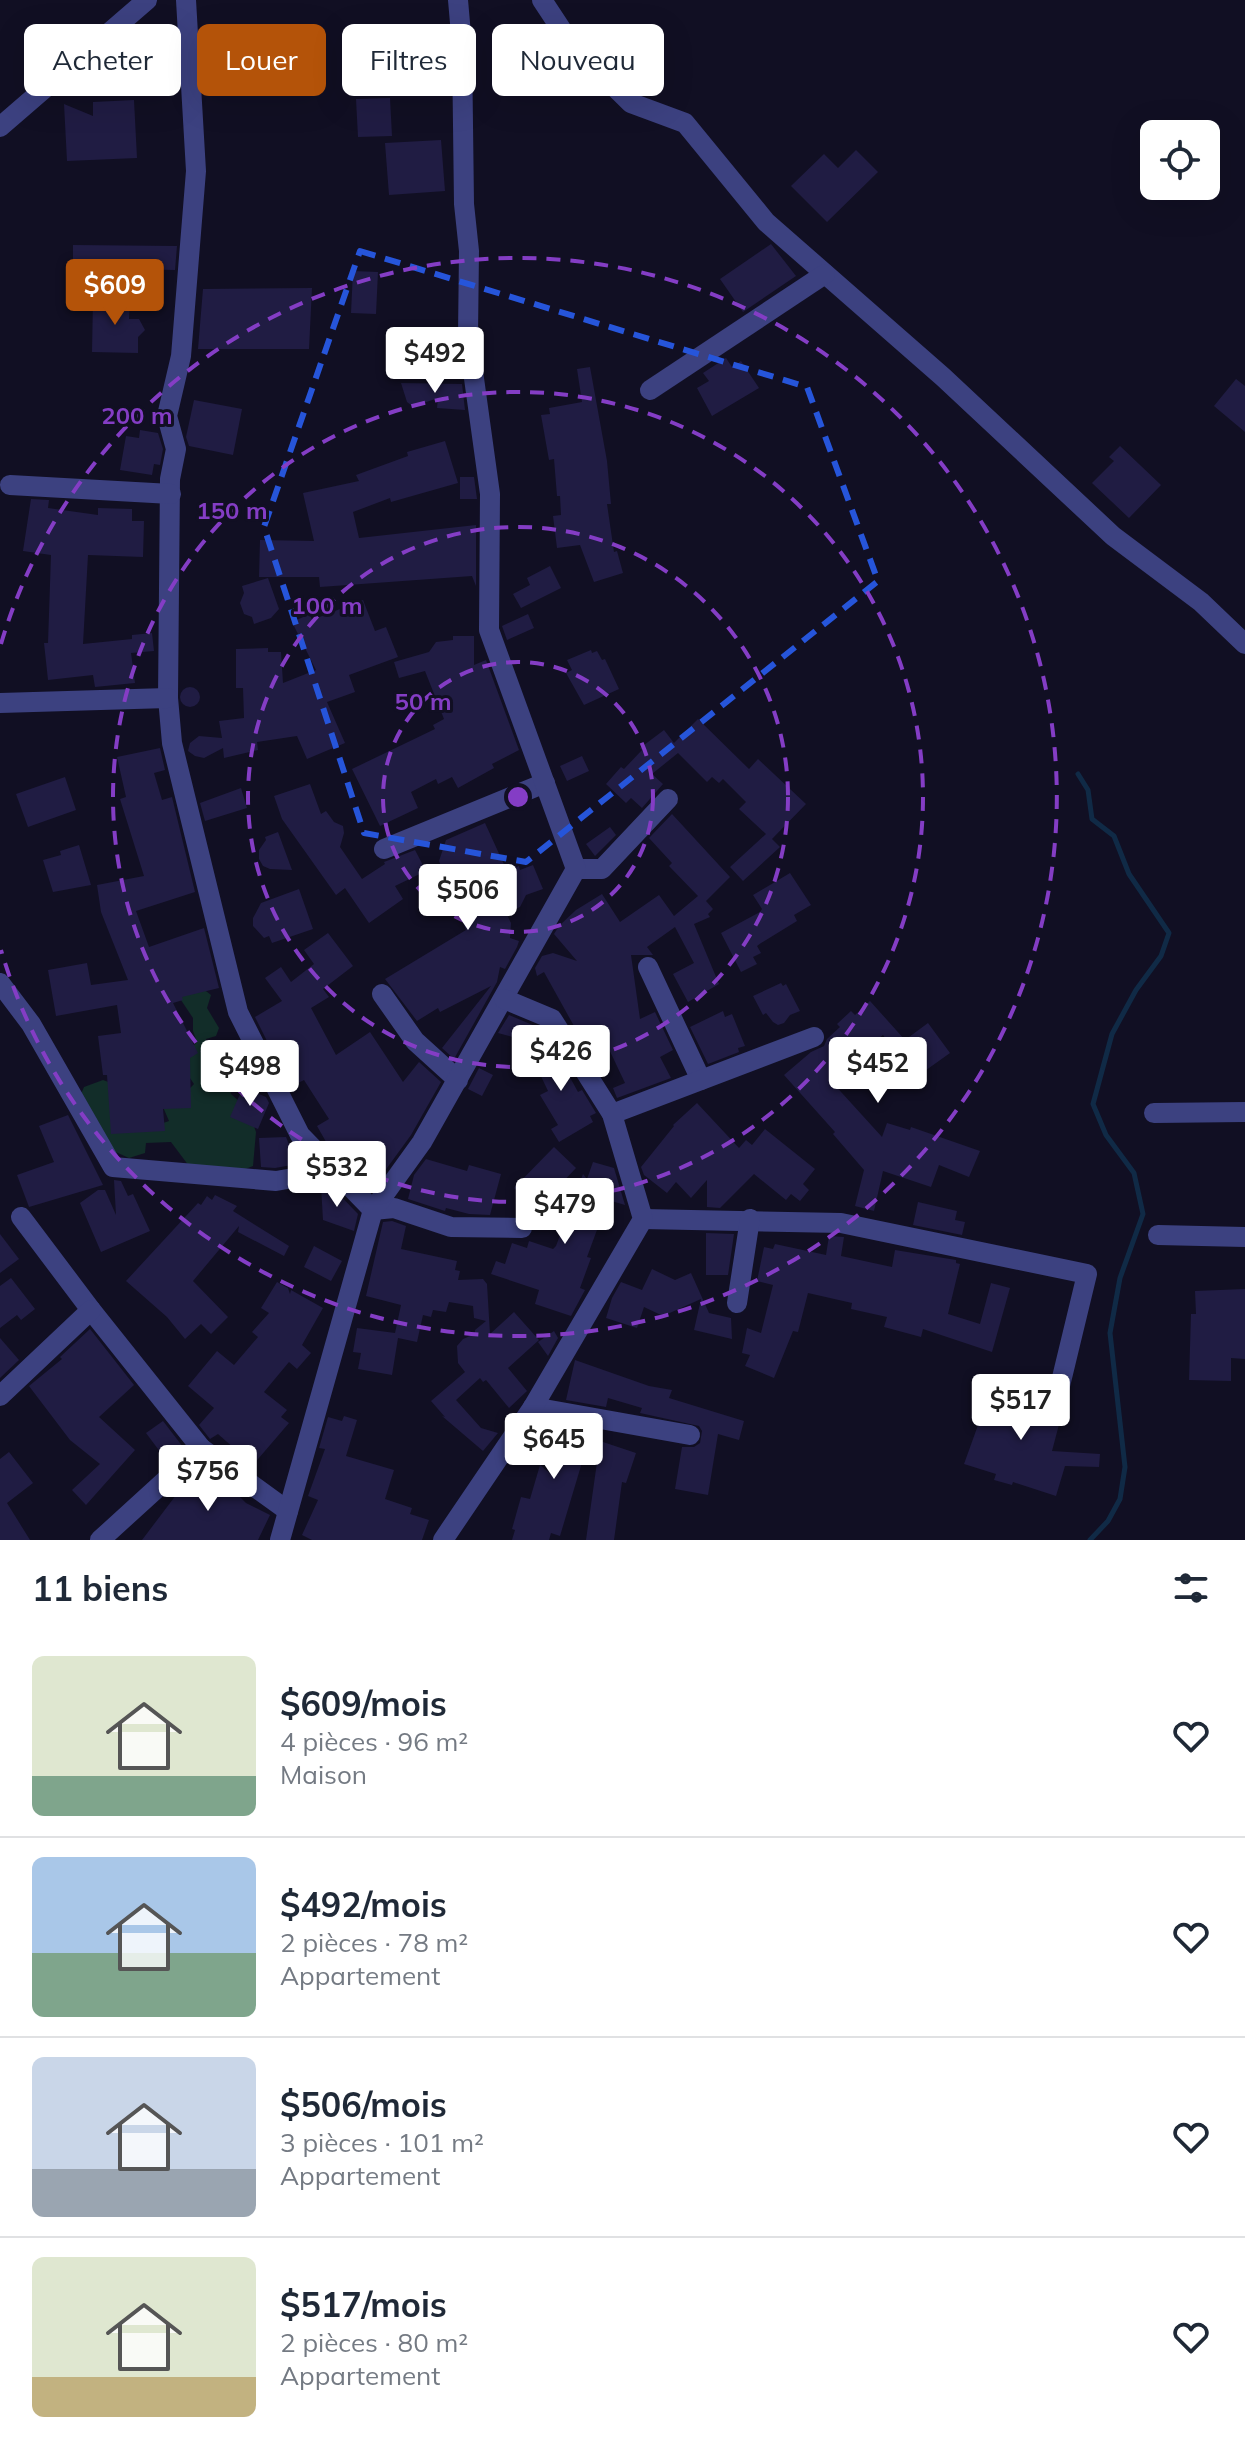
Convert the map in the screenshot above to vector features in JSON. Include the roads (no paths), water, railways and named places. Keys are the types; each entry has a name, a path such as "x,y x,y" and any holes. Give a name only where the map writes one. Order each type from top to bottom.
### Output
{"street":[{"path":"0,127 147,0"},
{"path":"186,0 196,171 181,356 167,416 176,449 170,479 168,698 172,743 238,1012 300,1135 373,1210 394,1208 451,1227 522,1228"},
{"path":"280,1540 373,1210 422,1142 576,869 489,630 490,494 468,335 469,251 464,204 462,46 458,0"},
{"path":"542,0 571,44 631,103 685,123 766,222 943,377 1113,536 1201,602 1245,644"},
{"path":"650,390 825,274"},
{"path":"10,485 171,494"},
{"path":"0,703 168,698"},
{"path":"384,849 545,783"},
{"path":"576,869 602,869 668,799"},
{"path":"648,967 701,1080"},
{"path":"0,983 31,1024 113,1167 276,1181 333,1171"},
{"path":"382,994 415,1041 458,1080"},
{"path":"443,1540 533,1407 643,1219 612,1114 552,1019 504,999"},
{"path":"612,1114 814,1037"},
{"path":"1154,1113 1245,1112"},
{"path":"21,1217 201,1448 288,1511"},
{"path":"643,1219 841,1223 1087,1274 1059,1390"},
{"path":"737,1303 750,1219"},
{"path":"1158,1235 1245,1237"},
{"path":"0,1396 91,1310"},
{"path":"533,1407 690,1435"},
{"path":"100,1540 201,1448"}],"waterway":[{"path":"1078,774 1088,790 1092,819 1114,836 1129,874 1169,933 1161,956 1136,990 1112,1034 1093,1104 1106,1135 1134,1173 1143,1214 1120,1278 1110,1333 1125,1467 1120,1499 1108,1521 1090,1540"}]}
